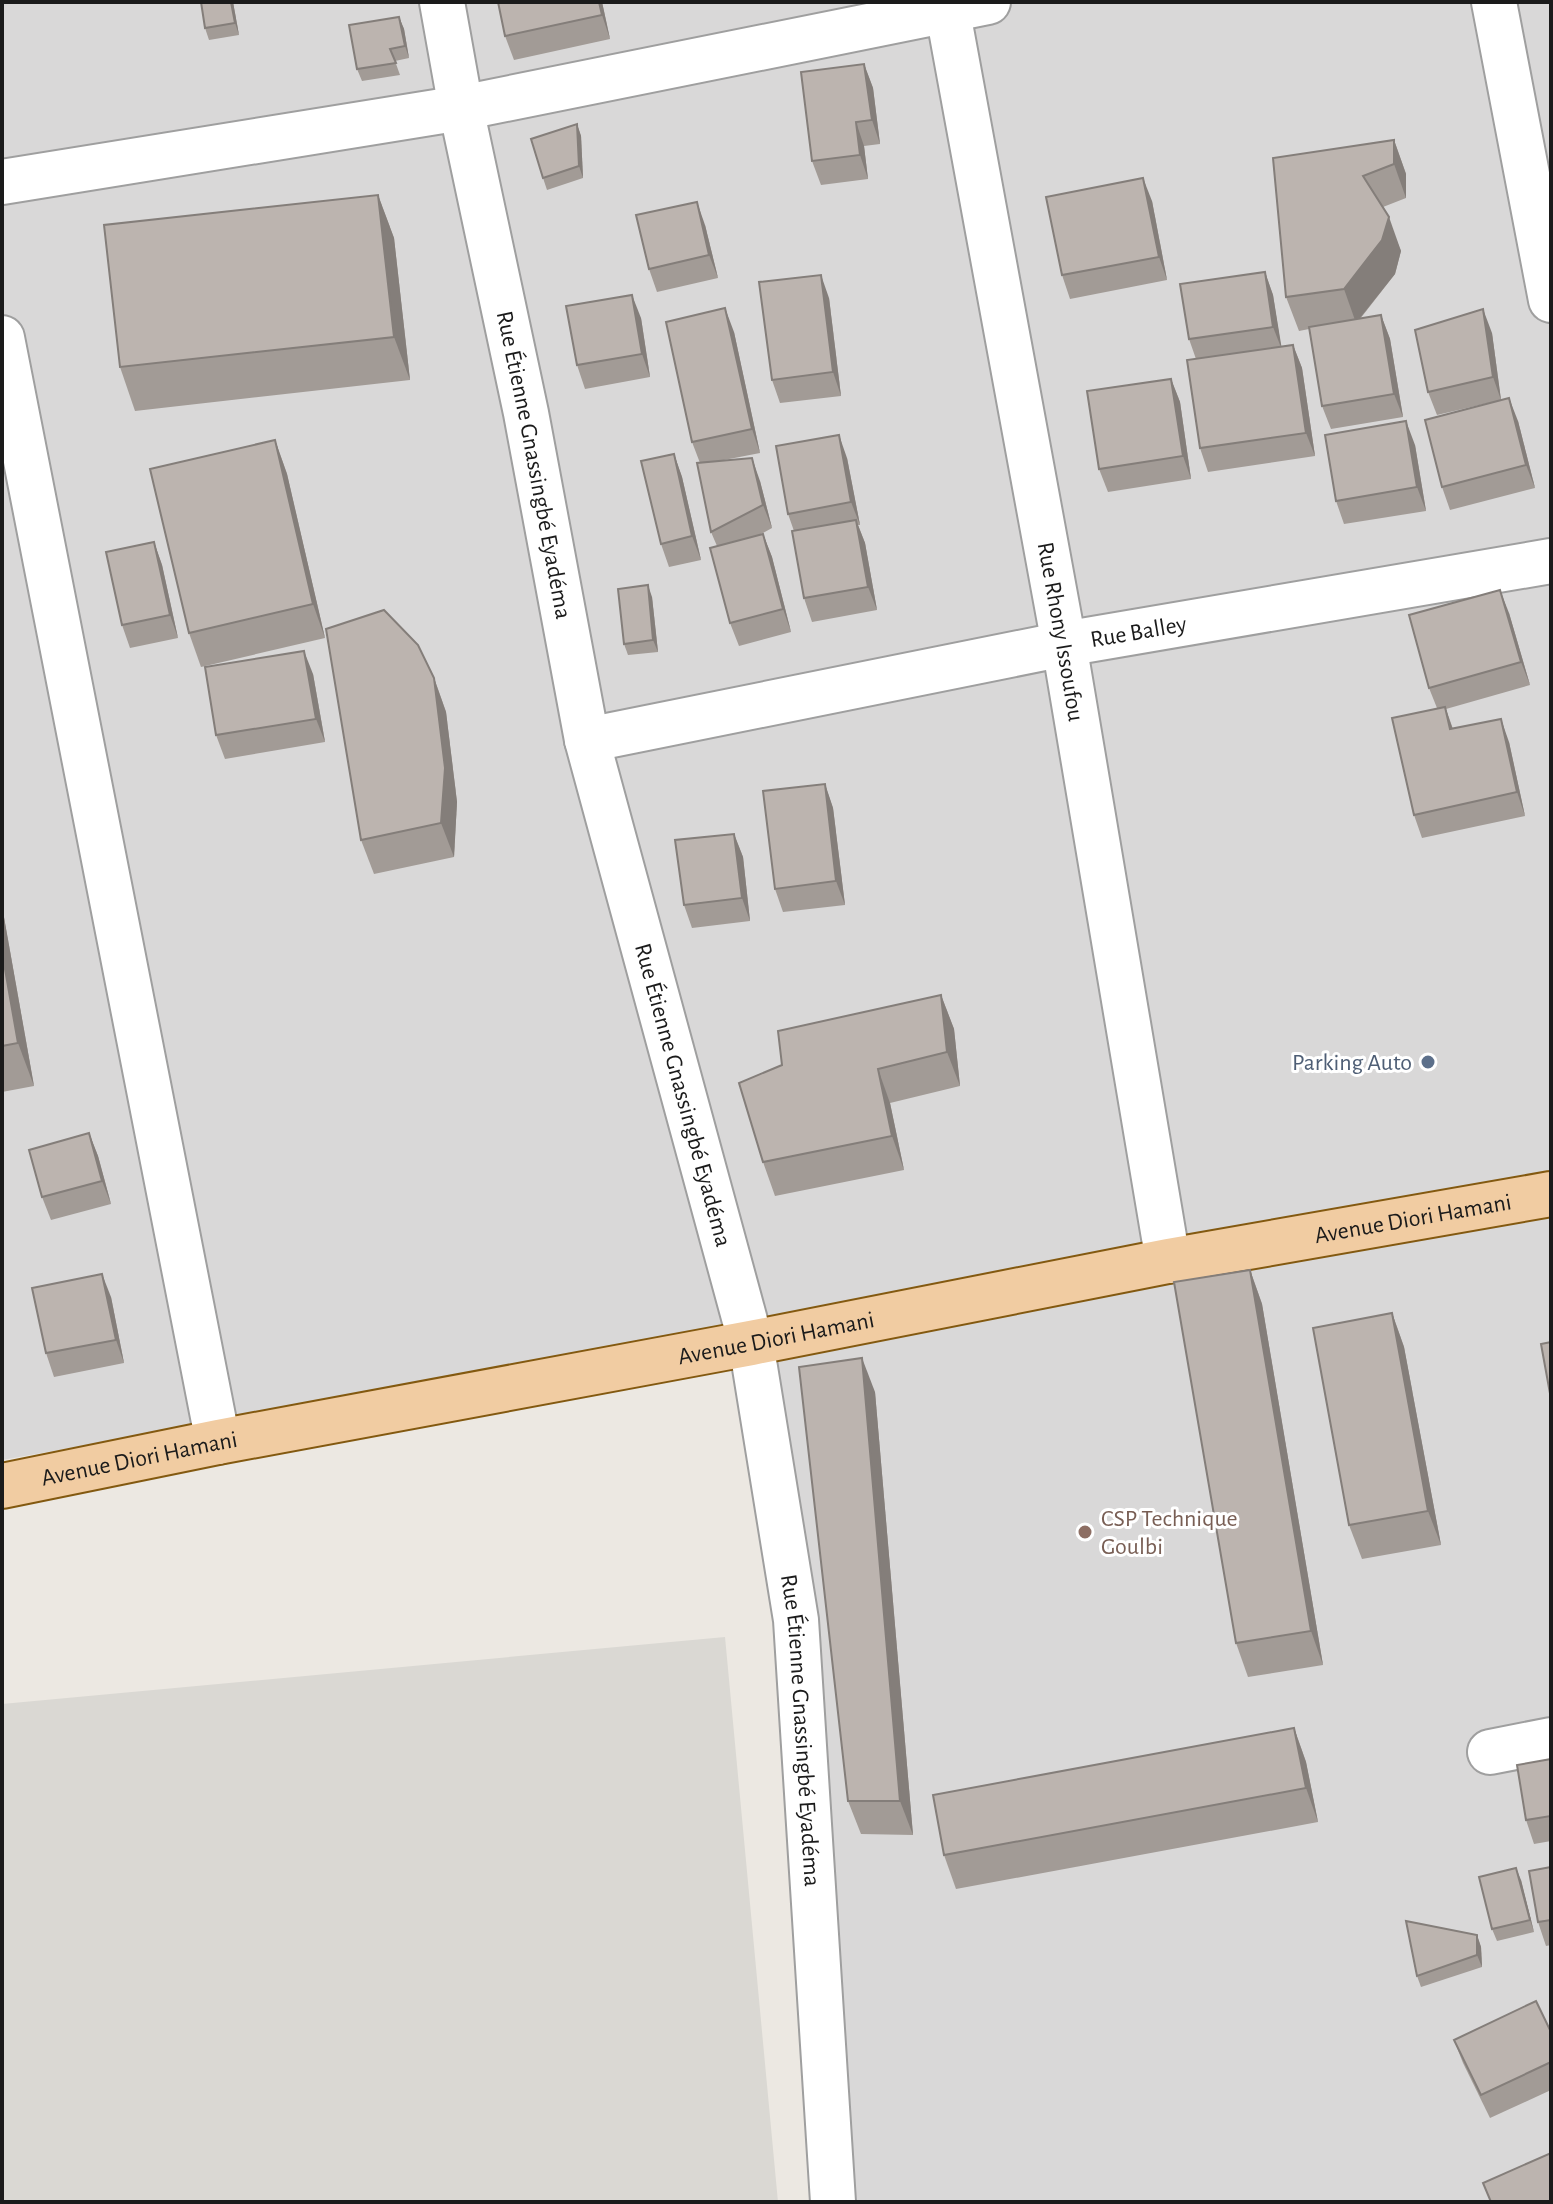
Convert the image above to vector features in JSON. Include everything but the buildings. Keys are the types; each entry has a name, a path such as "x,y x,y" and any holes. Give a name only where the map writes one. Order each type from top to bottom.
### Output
{"main road":[{"name":"Avenue Diori Hamani","path":"2,1486 1168,1261 1551,1194"}],"street":[{"name":"Rue Étienne Gnassingbé Eyadéma","path":"442,2 461,108 526,413 587,740 751,1343 796,1620 833,2202"},
{"path":"1494,2 1551,300"},
{"path":"2,182 461,108 961,4"},
{"name":"Rue Rhony Issoufou","path":"961,4 1168,1261"},
{"path":"2,338 218,1442"},
{"name":"Rue Balley","path":"587,740 1064,644 1551,561"},
{"path":"1490,1752 1551,1740"}],"shaded area":[{"path":"2,2 1551,2 1551,2202 854,2202 768,1325 2,1460"},
{"path":"725,1637 778,2202 2,2202 2,1704"}],"place":[{"name":"Parking Auto","path":"1428,1062"},
{"name":"CSP Technique Goulbi","path":"1085,1532"}]}
